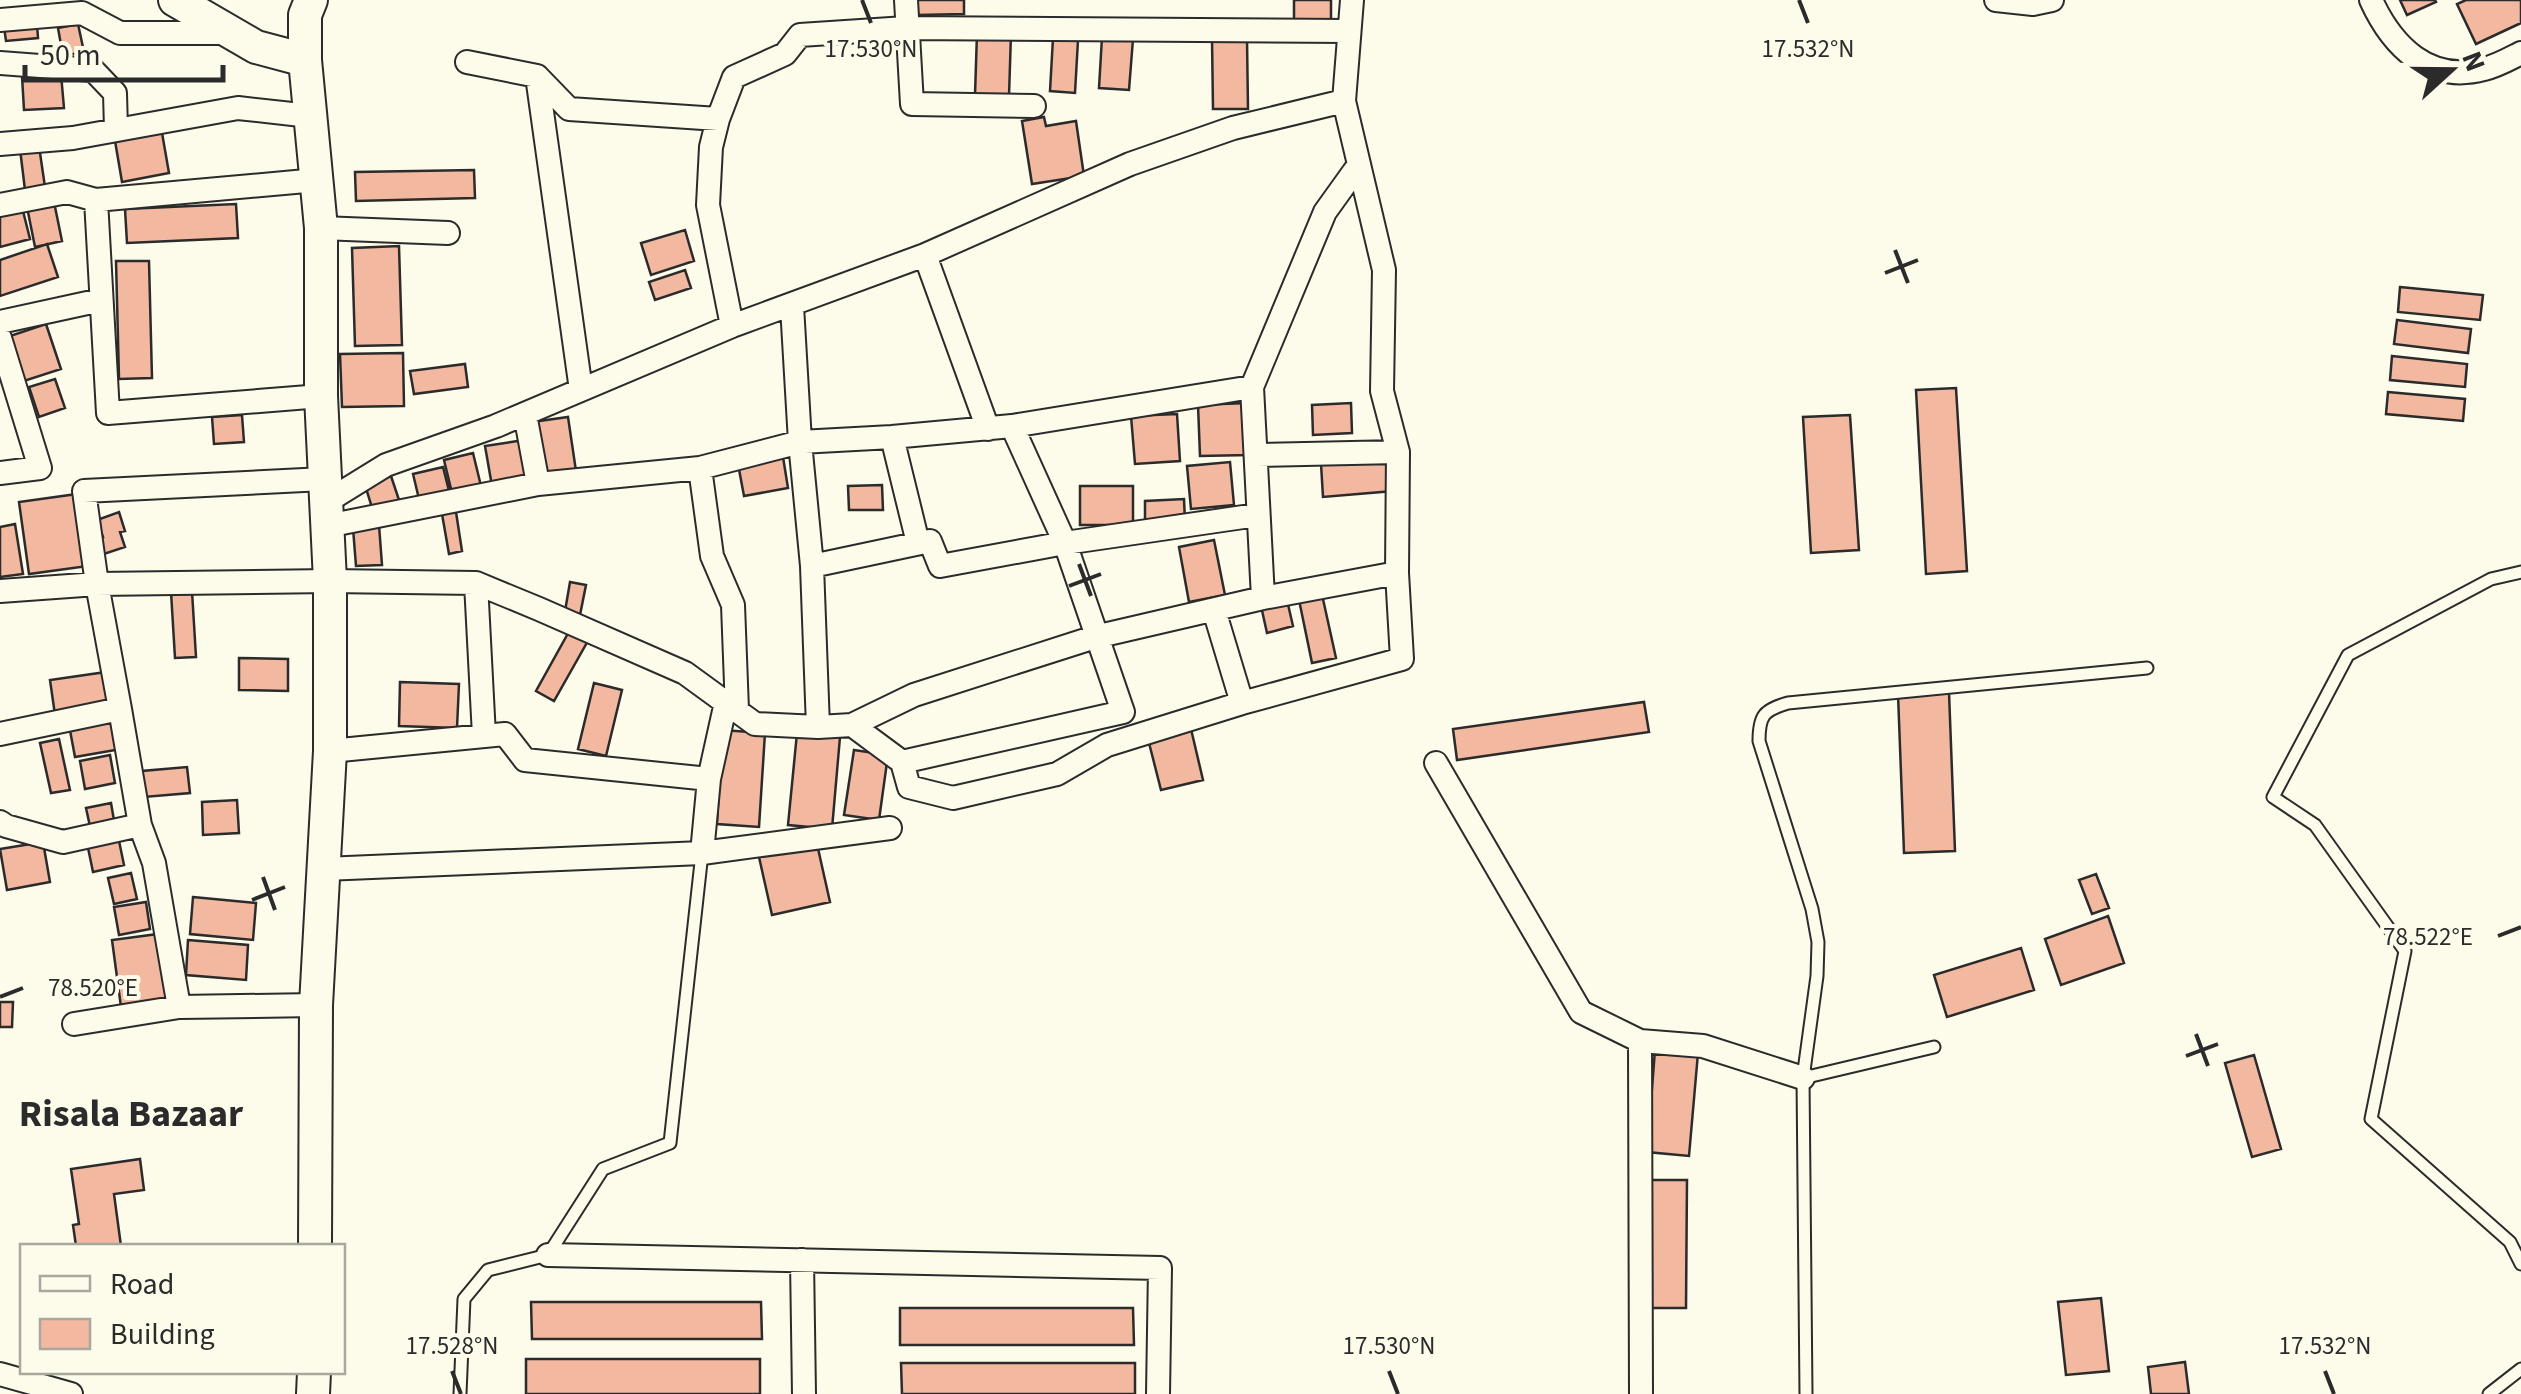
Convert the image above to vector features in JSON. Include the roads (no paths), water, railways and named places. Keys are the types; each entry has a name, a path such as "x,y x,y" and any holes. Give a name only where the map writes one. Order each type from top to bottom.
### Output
{"main road":[{"path":"175,0 256,48 305,60"},
{"path":"311,0 306,16 305,60 321,228 322,396 330,581 330,750 316,1005 314,1244"}],"street":[{"path":"906,0 912,104 1034,106"},
{"path":"852,725 902,762 909,787 954,798 1057,774 1107,745 1402,659 1396,573 1398,452 1382,391 1384,270 1344,101 1352,0"},
{"path":"1996,0 2033,4 2052,0"},
{"path":"2371,0 2393,40 2414,58 2436,68 2464,73 2487,69 2521,53"},
{"path":"0,20 82,13 120,33 229,33"},
{"path":"732,326 708,205 711,147 734,76 785,54 800,34 906,28 1348,31"},
{"path":"467,62 537,76 569,109 718,119"},
{"path":"0,63 93,70 114,93 116,130"},
{"path":"537,76 581,390"},
{"path":"326,502 386,465 496,426 732,326 925,255 1130,164 1233,128 1344,101"},
{"path":"0,144 73,138 238,108 310,116"},
{"path":"1263,598 1252,386 1325,212 1358,166"},
{"path":"0,204 67,192 96,200 317,180"},
{"path":"96,200 108,414 322,396"},
{"path":"321,228 448,232"},
{"path":"902,762 1123,712 1064,544 1000,428 925,255"},
{"path":"0,322 101,300"},
{"path":"792,306 812,566 818,727"},
{"path":"0,338 5,371 40,468 0,473"},
{"path":"179,1007 154,863 140,825 84,491 326,502 538,484 700,468 800,442 1000,428 1252,386"},
{"path":"525,414 538,484"},
{"path":"892,437 918,544"},
{"path":"1256,455 1398,452"},
{"path":"700,468 712,556 733,605 731,706 708,779 702,854"},
{"path":"812,566 930,541 940,566 1257,515"},
{"path":"0,591 97,584 476,584 685,673 755,724 818,727 852,725 914,695 1095,637 1263,598 1396,573"},
{"path":"476,584 484,736"},
{"path":"1214,610 1242,703"},
{"path":"0,734 120,709"},
{"path":"330,750 506,734 525,760 708,779"},
{"path":"1436,763 1581,1012 1640,1041 1702,1046 1804,1078"},
{"path":"0,822 63,842 140,825"},
{"path":"324,869 702,854 890,828"},
{"path":"74,1024 179,1007 316,1005"},
{"path":"1640,1041 1641,1394"},
{"path":"548,1255 1160,1268 1158,1394"},
{"path":"802,1260 804,1394"},
{"path":"0,1374 71,1394"}],"lane":[{"path":"2521,572 2491,578 2348,655 2273,797 2315,824 2405,951 2371,1119 2510,1242 2521,1264"},
{"path":"1806,1394 1804,1078 1818,942 1812,910 1759,741 1759,722 1770,708 1788,703 2147,668"},
{"path":"460,1394 464,1299 488,1270 548,1255 603,1168 670,1143 702,854"},
{"path":"1804,1078 1934,1047"},
{"path":"2489,1394 2521,1370"}],"district":[{"name":"Risala Bazaar","path":"131,1114"}]}
